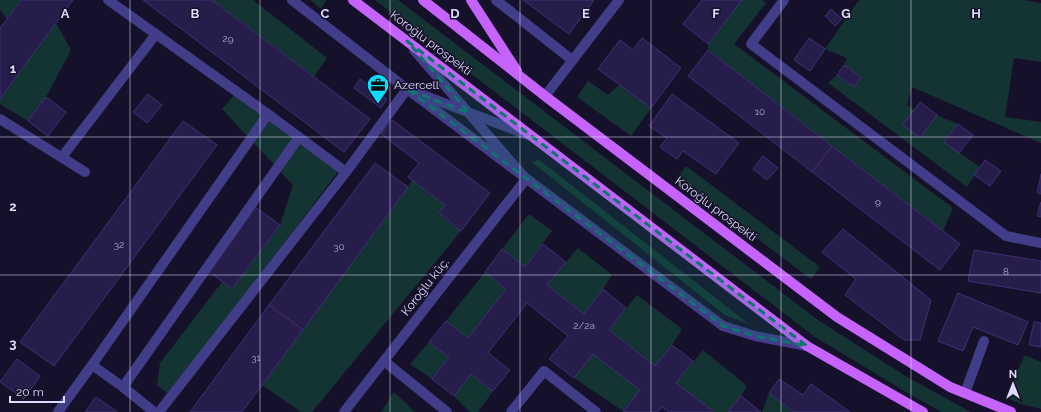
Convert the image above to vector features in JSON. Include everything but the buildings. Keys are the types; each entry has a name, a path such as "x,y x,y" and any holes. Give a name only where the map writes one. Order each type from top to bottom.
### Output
{"main road":[{"name":"Koroğlu prospekti","path":"353,0 807,346 923,412"},
{"name":"Koroğlu prospekti","path":"423,0 545,96 837,318 950,387 1011,412"},
{"path":"471,0 522,78"}],"street":[{"path":"108,0 268,114 346,172"},
{"path":"292,0 406,89 723,326 754,336 807,346"},
{"path":"496,0 572,60"},
{"path":"545,96 619,0"},
{"path":"784,0 751,44 1006,236 1041,243"},
{"path":"62,157 156,34"},
{"path":"406,41 526,179"},
{"path":"406,89 530,135"},
{"path":"159,412 346,172 406,89"},
{"path":"58,412 268,114"},
{"path":"0,119 85,172"},
{"path":"123,387 299,137"},
{"name":"Koroğlu küç.","path":"344,412 526,179"},
{"path":"965,393 984,341"},
{"path":"384,361 447,412"},
{"path":"92,365 154,412"},
{"path":"511,412 544,371 596,412"}],"highlighted area":[{"path":"407,41 807,346 755,336 723,326 407,89 469,113"}],"green space":[{"path":"0,0 21,0 7,19 0,10"},
{"path":"212,0 253,0 327,58 314,77"},
{"path":"310,0 326,0 321,9"},
{"path":"375,0 398,0 818,320 907,377 971,412 942,412 815,337"},
{"path":"742,0 762,0 766,3 734,44 953,208 943,231 708,50 708,44"},
{"path":"859,0 1024,0 1041,3 1041,62 1014,58 1005,117 1041,122 1041,143 912,87 907,105 915,110 920,137 937,115 958,124 944,142 980,167 967,187 828,83 837,75 854,87 861,77 844,65 847,58 825,49"},
{"path":"56,23 71,50 46,97 28,121 0,104 0,99"},
{"path":"588,81 608,95 619,85 651,108 631,136 577,97"},
{"path":"236,93 339,170 171,396 157,385 160,363 222,282 232,289 280,225 293,185 222,109"},
{"path":"538,159 749,324 725,315 533,163"},
{"path":"686,166 820,267 811,279 677,178"},
{"path":"412,180 445,205 439,214 461,231 312,412 301,412 262,385"},
{"path":"529,214 552,231 525,267 502,249"},
{"path":"578,248 612,275 584,314 547,285"},
{"path":"485,272 506,289 468,338 446,321"},
{"path":"637,295 682,329 672,345 655,366 609,330"},
{"path":"429,342 449,357 432,379 410,364"},
{"path":"703,350 747,386 728,412 714,412 676,383"},
{"path":"593,354 640,390 623,411 574,378"},
{"path":"1025,355 1041,362 1041,409 1021,404 1005,397"},
{"path":"471,374 493,391 478,412 470,412 454,396"},
{"path":"394,392 415,412 381,412"},
{"path":"769,393 794,412 762,412"}],"place":[{"name":"Azercell","path":"378,104"}]}
